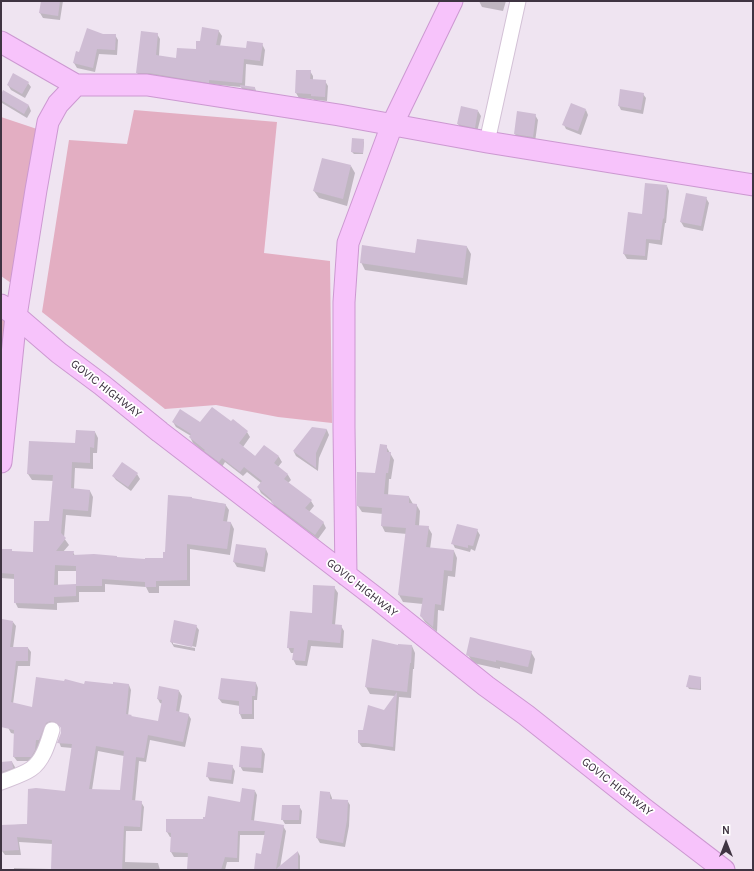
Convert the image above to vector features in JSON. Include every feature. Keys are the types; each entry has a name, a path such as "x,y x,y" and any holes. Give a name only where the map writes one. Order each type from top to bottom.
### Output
{"street":[{"path":"346,575 344,302 348,243 392,125 452,1"},
{"path":"487,142 518,1"},
{"path":"1,42 76,85 147,86 331,114 487,142 753,185"},
{"path":"1,462 8,311 36,190 48,122 58,104 76,85"},
{"name":"GOVIC HIGHWAY","path":"8,311 160,432 724,870"},
{"path":"1,782 22,774 32,768 41,758 52,730"}],"shaded area":[{"path":"134,110 277,122 264,253 330,261 332,423 278,417 216,405 165,409 42,312 69,140 127,144"},
{"path":"1,117 40,130 11,283 1,276"},
{"path":"1,318 7,322 1,371"}],"building":[{"path":"41,1 60,1 58,16 39,13"},
{"path":"202,27 219,30 216,45 246,48 247,41 263,43 260,61 244,59 242,83 209,80 209,83 149,73 136,73 141,31 158,33 156,55 176,58 177,48 196,49 196,41 200,41"},
{"path":"87,28 103,34 116,34 115,50 97,49 93,68 73,63 76,51 79,52"},
{"path":"296,70 311,70 310,79 326,80 325,97 295,93"},
{"path":"13,73 29,82 22,94 7,85"},
{"path":"240,85 255,87 255,90 240,87"},
{"path":"620,89 644,93 641,110 618,106"},
{"path":"3,90 29,105 24,114 1,100"},
{"path":"571,103 586,109 578,131 562,125"},
{"path":"461,106 478,110 475,128 457,124"},
{"path":"517,111 536,114 533,137 514,134"},
{"path":"352,138 364,139 363,153 351,152"},
{"path":"322,158 351,165 343,199 313,191"},
{"path":"645,183 667,185 664,219 663,218 660,240 646,239 645,256 623,254 628,212 642,214"},
{"path":"686,193 707,197 701,226 680,222"},
{"path":"417,239 467,246 463,278 360,263 362,245 415,253"},
{"path":"212,407 231,421 233,419 248,431 239,443 255,456 264,445 279,456 274,463 288,474 284,479 312,500 305,508 324,522 315,535 271,502 272,500 257,487 262,481 244,467 240,472 222,458 219,462 189,437 191,434 172,422 180,409 200,422"},
{"path":"312,427 327,429 316,453 316,468 293,451"},
{"path":"76,430 95,431 94,448 90,447 90,463 72,462 71,488 90,490 88,511 63,509 61,533 66,538 56,551 74,551 73,555 94,554 145,559 163,558 163,552 165,552 168,495 192,497 226,504 223,521 231,522 227,549 187,544 187,580 156,581 156,587 145,587 145,582 102,579 102,586 76,586 76,596 54,597 54,604 14,603 14,574 1,573 1,549 33,552 34,521 49,521 53,475 27,474 29,441 75,443","holes":["55,565 76,566 76,584 54,585"]},
{"path":"380,444 387,445 387,452 391,452 388,473 386,473 384,494 409,496 409,503 417,504 415,525 429,526 426,547 454,550 452,571 444,570 441,605 435,604 433,627 420,616 423,598 398,595 406,528 381,526 382,508 357,506 357,472 375,473"},
{"path":"122,462 138,473 128,487 112,476"},
{"path":"457,524 478,529 473,546 468,545 468,548 451,544"},
{"path":"236,544 266,548 263,567 233,562"},
{"path":"313,585 335,586 332,624 342,625 340,643 308,640 305,661 292,660 294,648 287,648 290,611 312,613"},
{"path":"2,619 13,621 10,647 28,647 28,661 16,661 11,702 32,707 36,677 64,681 65,679 84,684 85,681 129,684 126,714 158,721 162,700 157,699 159,686 179,690 176,711 189,714 183,742 148,735 144,758 136,757 132,800 142,801 140,827 124,826 122,870 51,870 52,840 17,837 19,850 1,851 1,825 27,824 28,789 36,788 65,791 72,744 57,743 61,733 61,728 55,722 50,721 46,723 39,740 36,740 35,750 31,757 13,757 14,730 1,727","holes":["96,746 124,751 120,790 89,789"]},
{"path":"174,620 197,625 192,647 170,642"},
{"path":"470,637 532,651 528,667 466,655"},
{"path":"372,639 398,645 412,645 407,692 365,687"},
{"path":"689,675 701,677 700,689 686,687"},
{"path":"221,678 256,682 255,696 252,696 252,714 239,714 239,701 218,699"},
{"path":"397,692 393,747 358,743 358,730 363,730 368,705 384,710"},
{"path":"241,746 262,748 261,768 239,767"},
{"path":"12,761 13,768 1,772 1,762"},
{"path":"208,762 233,765 231,780 206,777"},
{"path":"242,788 255,790 251,820 284,825 276,869 298,851 298,870 254,870 256,853 261,854 265,831 238,831 237,858 225,857 221,870 187,870 188,853 170,852 171,833 166,832 166,819 203,819 203,817 205,817 208,796 240,802"},
{"path":"320,791 330,792 330,799 348,800 347,820 343,843 316,838"},
{"path":"282,805 300,805 299,820 281,820"}]}
